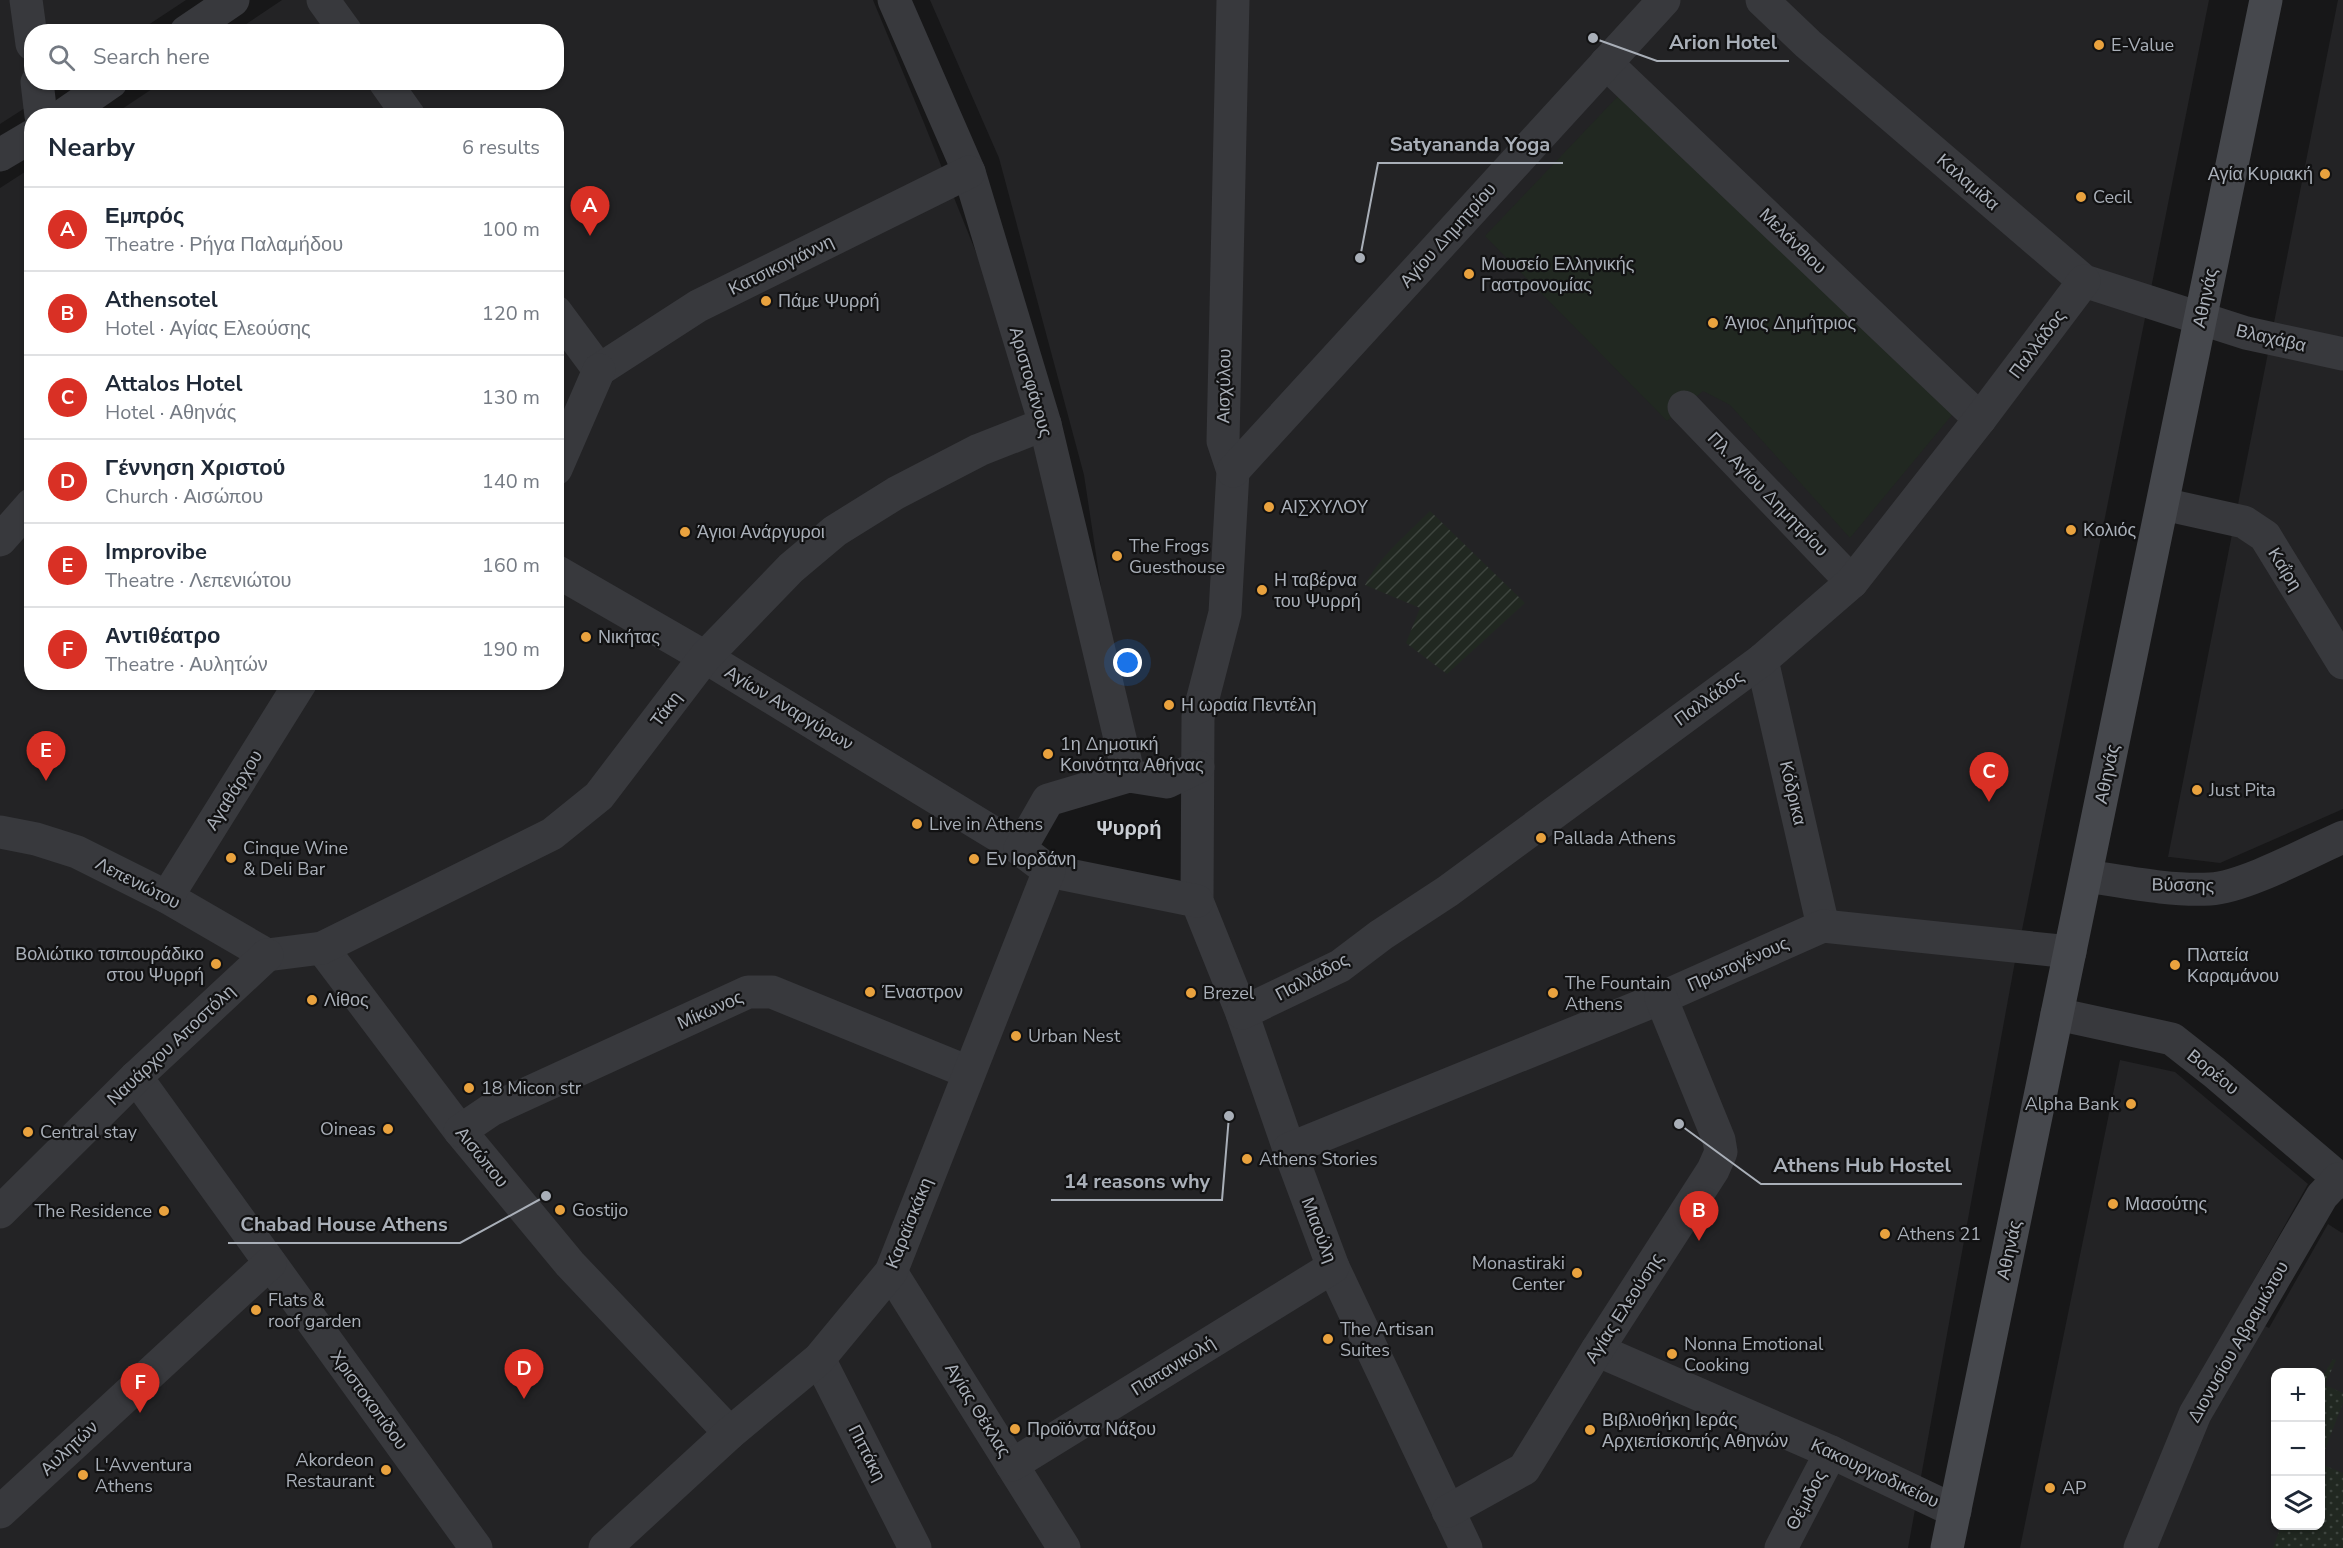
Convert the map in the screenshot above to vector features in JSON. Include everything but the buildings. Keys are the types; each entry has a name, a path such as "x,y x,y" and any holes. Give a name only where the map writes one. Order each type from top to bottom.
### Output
{"street":[{"path":"26,0 29,24"},
{"path":"198,24 233,0"},
{"path":"323,0 340,24"},
{"name":"Αριστοφάνους","path":"894,0 969,172 1045,424 1129,776"},
{"name":"Αισχύλου","path":"1197,901 1198,717 1225,613 1233,471 1223,441 1233,0"},
{"name":"Αγίου Δημητρίου","path":"1233,471 1664,0"},
{"name":"Καλαμίδα","path":"1762,0 1808,44 2084,281 2200,320"},
{"name":"Αθηνάς","path":"1947,1548 2266,0"},
{"name":"Μελάνθιου","path":"1606,63 1980,419"},
{"path":"38,90 40,108"},
{"path":"74,108 99,90"},
{"path":"391,90 403,108"},
{"path":"0,155 24,141"},
{"name":"Κατσικογιάννη","path":"599,370 698,306 969,172"},
{"name":"Παλλάδος","path":"1242,1013 1340,966 1381,934 1448,891 1762,660 1852,582 1980,419 2084,281"},
{"name":"Βλαχάβα","path":"2200,320 2273,341 2343,354"},
{"path":"564,323 599,370 564,451"},
{"name":"Πλ. Αγίου Δημητρίου","path":"1684,407 1852,582"},
{"name":"Τάκη","path":"267,955 322,948 552,834 599,796 705,657 790,568 835,531 896,494 979,450 1045,424"},
{"name":"Καΐρη","path":"2163,504 2244,522 2265,536 2343,663"},
{"path":"0,540 24,513"},
{"name":"Αγίων Αναργύρων","path":"564,576 705,657 1020,849 1049,871"},
{"name":"Κόδρικα","path":"1762,660 1823,926"},
{"name":"Αγαθάρχου","path":"167,897 296,690"},
{"path":"1020,849 1048,800 1129,776 1167,782 1198,767"},
{"name":"Λεπενιώτου","path":"0,832 36,839 77,852 167,897 267,955"},
{"name":"Βύσσης","path":"2086,876 2161,888 2212,889 2249,879 2343,837"},
{"path":"1049,871 1197,901"},
{"name":"Καραϊσκάκη","path":"605,1548 729,1433 819,1359 891,1272 1049,871"},
{"name":"Μιαούλη","path":"1197,901 1242,1013 1333,1267 1466,1548"},
{"name":"Πρωτογένους","path":"1289,1149 1661,998 1823,926 2070,952"},
{"name":"Αισώπου","path":"322,948 460,1131 570,1264 729,1433"},
{"name":"Ναυάρχου Αποστόλη","path":"3,1205 267,955"},
{"name":"Μίκωνος","path":"460,1131 491,1110 748,992 772,992 968,1072"},
{"name":"Αγίας Ελεούσης","path":"1448,1510 1524,1469 1597,1350 1713,1170 1720,1152 1719,1140 1661,998"},
{"name":"Βορέου","path":"2057,1014 2172,1039 2341,1181"},
{"name":"Χριστοκοπίδου","path":"136,1077 476,1548"},
{"name":"Διονυσίου Αβραμιώτου","path":"2140,1548 2195,1414 2322,1196 2341,1181"},
{"name":"Αυλητών","path":"0,1512 270,1263"},
{"name":"Παπανικολή","path":"1012,1465 1333,1267"},
{"name":"Αγίας Θέκλας","path":"891,1272 1064,1548"},
{"name":"Κακουργιοδικείου","path":"1597,1350 1832,1452 1955,1510"},
{"name":"Πιττάκη","path":"819,1359 915,1548"},
{"name":"Θέμιδος","path":"1781,1548 1832,1452"}],"shaded area":[{"path":"0,0 186,0 150,24 24,24 24,90 53,90 0,124"},
{"path":"282,0 873,0 1045,424 1128,766 1084,475 999,158 930,0 2209,0 2022,930 1810,922 1296,1137 1466,1548 0,1548 0,188 24,173 24,690 564,690 564,108 124,108 150,90 564,90 564,24 246,24","holes":["1198,767 1197,901 1020,848 1048,800"]},
{"path":"2338,0 2343,0 2343,809 2220,863 2168,857"},
{"path":"1620,94 1957,409 1850,538 1730,405 1703,391 1667,421 1485,236"},
{"path":"1430,511 1525,603 1447,674 1406,643 1420,608 1365,585 1386,555"},
{"path":"1811,927 2020,934 1908,1548 1478,1548 1347,1261 1297,1138"},
{"path":"2120,1060 2175,1072 2308,1184 2182,1408 2127,1548 2020,1548"},
{"path":"2328,1224 2343,1232 2343,1548 2155,1548 2208,1419 2265,1326 2269,1328"},
{"path":"2333,1359 2336,1360 2325,1385 2325,1372"},
{"path":"2325,1385 2343,1393 2343,1403 2325,1450"},
{"path":"2325,1466 2343,1473 2343,1548 2273,1548 2280,1530 2325,1530"}],"place":[{"name":"Arion Hotel","path":"1593,38"},
{"name":"E-Value","path":"2099,45"},
{"name":"Αγία Κυριακή","path":"2325,174"},
{"name":"Cecil","path":"2081,197"},
{"name":"Εμπρός","path":"590,236"},
{"name":"Satyananda Yoga","path":"1360,258"},
{"name":"Μουσείο Ελληνικής Γαστρονομίας","path":"1469,274"},
{"name":"Πάμε Ψυρρή","path":"766,301"},
{"name":"Άγιος Δημήτριος","path":"1713,323"},
{"name":"ΑΙΣΧΥΛΟΥ","path":"1269,507"},
{"name":"Κολιός","path":"2071,530"},
{"name":"Άγιοι Ανάργυροι","path":"685,532"},
{"name":"The Frogs Guesthouse","path":"1117,556"},
{"name":"Η ταβέρνα του Ψυρρή","path":"1262,590"},
{"name":"Νικήτας","path":"586,637"},
{"name":"Η ωραία Πεντέλη","path":"1169,705"},
{"name":"1η Δημοτική Κοινότητα Αθήνας","path":"1048,754"},
{"name":"Improvibe","path":"46,781"},
{"name":"Just Pita","path":"2197,790"},
{"name":"Attalos Hotel","path":"1989,802"},
{"name":"Live in Athens","path":"917,824"},
{"name":"Pallada Athens","path":"1541,838"},
{"name":"Cinque Wine & Deli Bar","path":"231,858"},
{"name":"Εν Ιορδάνη","path":"974,859"},
{"name":"Βολιώτικο τσιπουράδικο στου Ψυρρή","path":"216,964"},
{"name":"Πλατεία Καραμάνου","path":"2175,965"},
{"name":"Έναστρον","path":"870,992"},
{"name":"Brezel","path":"1191,993"},
{"name":"The Fountain Athens","path":"1553,993"},
{"name":"Λίθος","path":"312,1000"},
{"name":"Urban Nest","path":"1016,1036"},
{"name":"18 Micon str","path":"469,1088"},
{"name":"Alpha Bank","path":"2131,1104"},
{"name":"14 reasons why","path":"1229,1116"},
{"name":"Athens Hub Hostel","path":"1679,1124"},
{"name":"Oineas","path":"388,1129"},
{"name":"Central stay","path":"28,1132"},
{"name":"Athens Stories","path":"1247,1159"},
{"name":"Chabad House Athens","path":"546,1196"},
{"name":"Μασούτης","path":"2113,1204"},
{"name":"Gostijo","path":"560,1210"},
{"name":"The Residence","path":"164,1211"},
{"name":"Athens 21","path":"1885,1234"},
{"name":"Athensotel","path":"1699,1241"},
{"name":"Monastiraki Center","path":"1577,1273"},
{"name":"Flats & roof garden","path":"256,1310"},
{"name":"The Artisan Suites","path":"1328,1339"},
{"name":"Nonna Emotional Cooking","path":"1672,1354"},
{"name":"Γέννηση Χριστού","path":"524,1399"},
{"name":"Αντιθέατρο","path":"140,1413"},
{"name":"Προϊόντα Νάξου","path":"1015,1429"},
{"name":"Βιβλιοθήκη Ιεράς Αρχιεπίσκοπής Αθηνών","path":"1590,1430"},
{"name":"Akordeon Restaurant","path":"386,1470"},
{"name":"L'Avventura Athens","path":"83,1475"},
{"name":"AP","path":"2050,1488"}],"district":[{"name":"Ψυρρή","path":"1129,828"}]}
